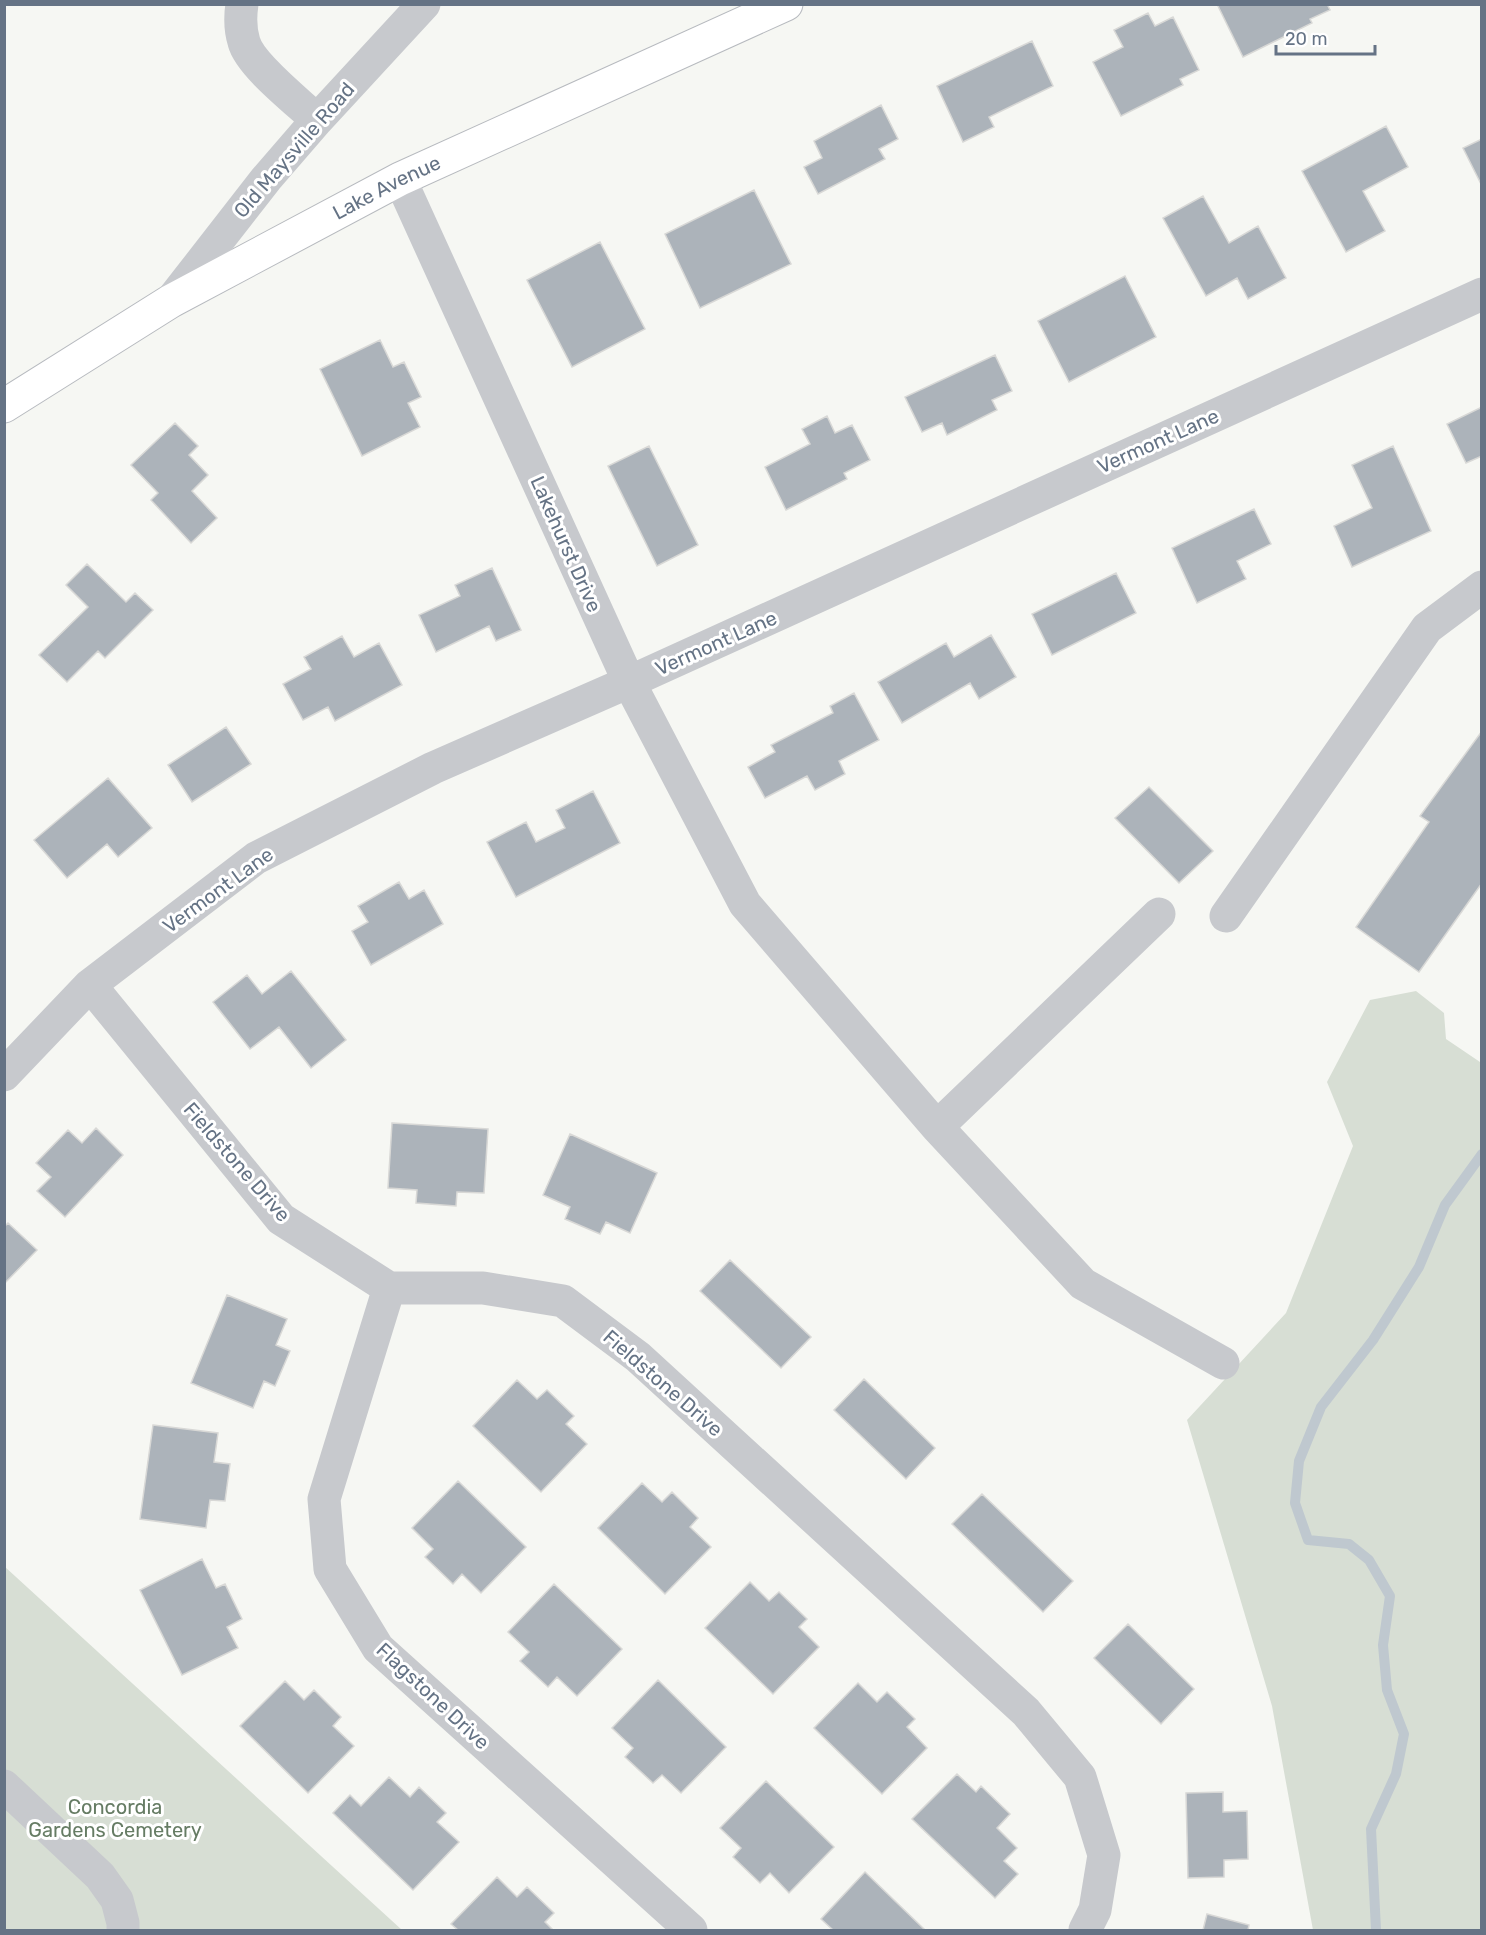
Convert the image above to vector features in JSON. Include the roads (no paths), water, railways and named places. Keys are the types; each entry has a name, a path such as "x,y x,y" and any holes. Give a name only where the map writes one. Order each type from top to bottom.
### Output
{"main road":[{"name":"Lake Avenue","path":"4,406 171,301 400,179 786,4"}],"street":[{"path":"243,4 240,17 244,44 258,65 317,120"},
{"name":"Old Maysville Road","path":"171,301 266,179 424,4"},
{"name":"Lakehurst Drive","path":"400,179 629,682 745,904 937,1127 1083,1284 1223,1363"},
{"name":"Vermont Lane","path":"4,1075 90,985 256,858 433,768 629,682 1482,294"},
{"path":"1226,916 1427,628 1482,586"},
{"path":"937,1127 1159,914"},
{"name":"Fieldstone Drive","path":"90,985 281,1219 389,1288 483,1288 563,1301 638,1357 1017,1704 1080,1778 1104,1856 1095,1910 1085,1930"},
{"name":"Flagstone Drive","path":"389,1288 324,1499 330,1569 378,1648 690,1930"},
{"path":"4,1786 100,1876 117,1900 123,1930"}],"waterway":[{"path":"1376,1930 1371,1829 1396,1774 1404,1734 1387,1690 1383,1645 1390,1596 1369,1560 1349,1544 1308,1540 1295,1503 1299,1461 1321,1407 1373,1340 1419,1267 1445,1205 1482,1154"}],"park label":[{"name":"Concordia Gardens Cemetery","path":"115,1818"}]}
